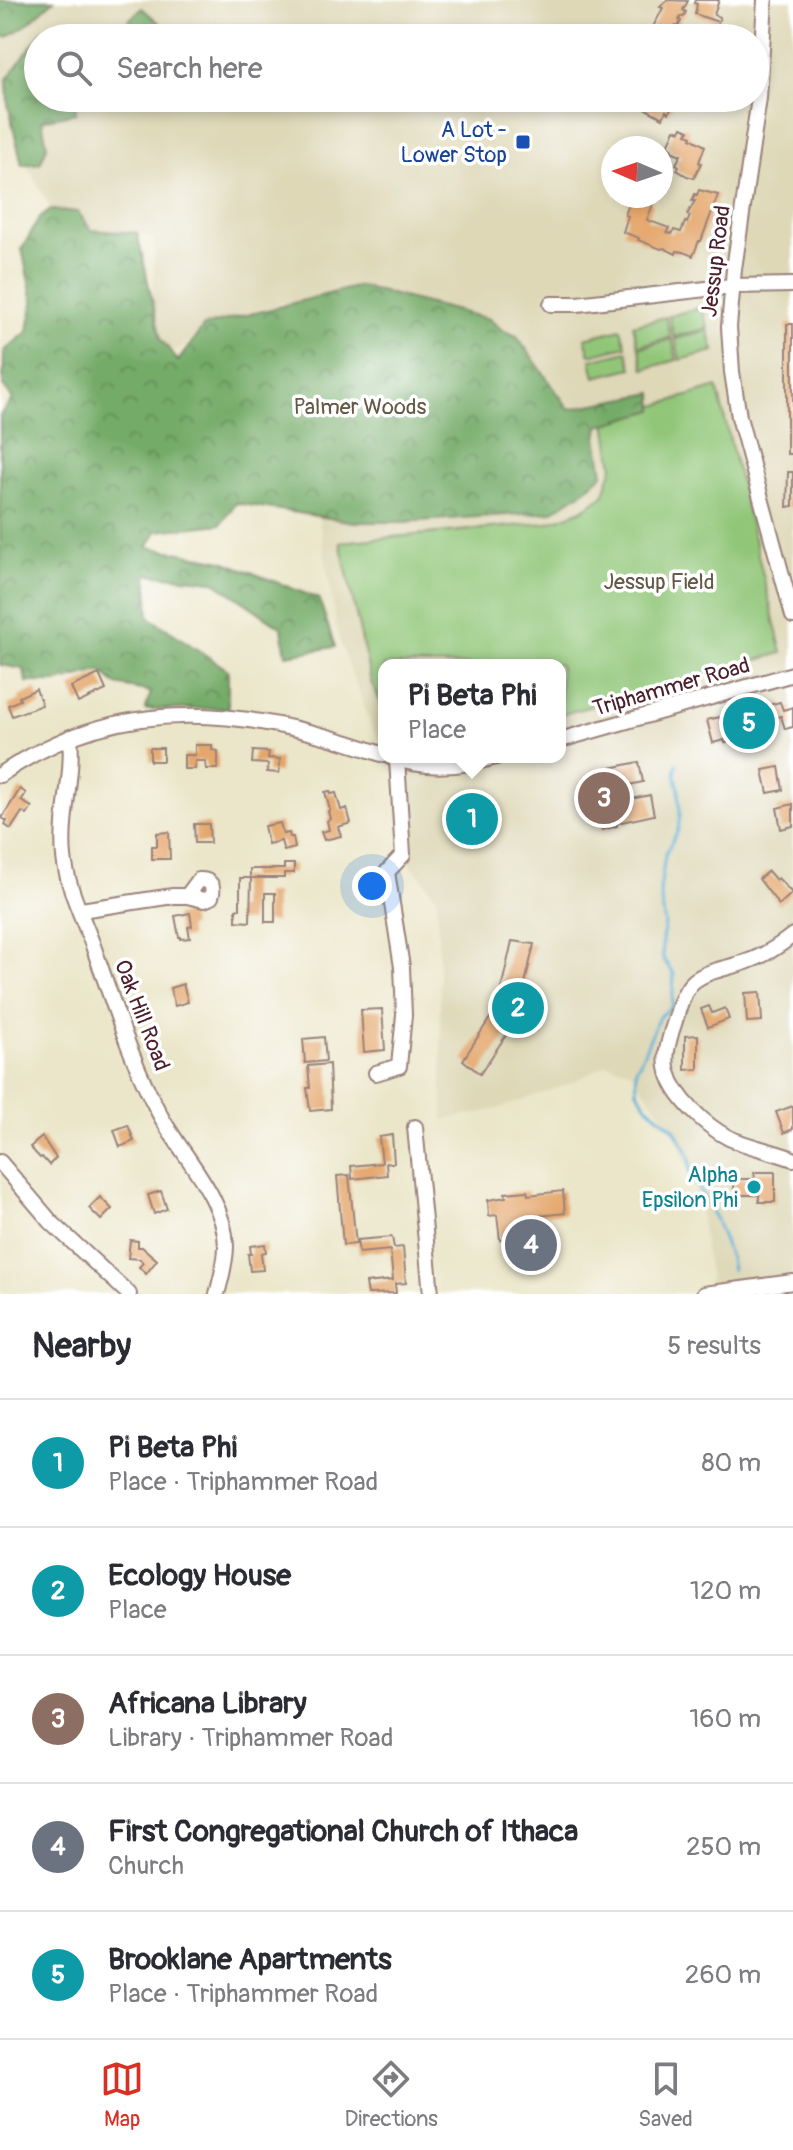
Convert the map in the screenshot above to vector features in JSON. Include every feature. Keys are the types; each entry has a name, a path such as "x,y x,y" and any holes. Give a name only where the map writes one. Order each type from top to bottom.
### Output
{"street":[{"name":"Jessup Road","path":"764,24 765,0"},
{"name":"Jessup Road","path":"757,112 732,286 729,327 732,372 739,417 793,616"},
{"path":"551,304 577,304 732,286 793,285"},
{"name":"Triphammer Road","path":"566,738 793,674"},
{"path":"0,775 22,760 70,737 120,722 151,718 213,716 260,721 303,729 378,753"},
{"name":"Oak Hill Road","path":"70,737 71,769 63,829 64,859 133,1057 159,1113 220,1214 226,1254 217,1294"},
{"path":"376,1073 399,1066 404,1015 402,967 387,872 403,855 391,763"},
{"path":"420,763 440,767 472,763"},
{"path":"81,910 187,896"},
{"path":"793,935 763,956 704,975 692,983 683,996 667,1047 668,1072 673,1083 700,1118 740,1142 793,1159"},
{"path":"415,1127 431,1294"},
{"path":"0,1162 51,1222 129,1294"},
{"path":"704,1294 793,1282"}],"shaded area":[{"path":"0,0 793,0 793,1294 712,1294 698,1199 675,1132 630,1070 607,1064 571,1083 498,1109 443,1120 437,898 402,853 394,763 566,763 566,659 378,659 378,736 372,728 338,637 284,302 204,326 182,347 176,350 168,348 155,323 155,248 152,239 137,233 104,235 90,230 78,212 51,210 28,167 10,99 0,76"}],"green space":[{"path":"0,0 54,0 24,27 7,37 0,35"},
{"path":"142,8 160,24 125,24"},
{"path":"24,56 24,112 76,112 42,120 47,147 40,163 22,165 8,104 7,79"},
{"name":"Palmer Woods","path":"51,210 78,212 91,230 137,233 161,339 178,361 204,326 359,286 489,319 502,330 517,336 569,409 653,393 654,410 599,426 597,438 603,474 584,491 551,512 404,522 354,522 236,503 221,524 157,531 148,547 223,561 319,599 335,647 286,655 282,628 213,581 147,574 149,617 228,670 228,708 145,710 151,692 117,685 100,671 58,682 26,682 24,669 0,665 0,415 13,399 3,386 4,351 28,331 33,302 22,249 39,218"},
{"path":"702,307 708,328 674,337 669,316"},
{"path":"666,317 671,337 638,346 633,325"},
{"path":"621,329 626,346 590,355 585,338"},
{"path":"708,330 714,351 680,360 675,339"},
{"path":"672,339 677,360 644,369 639,348"},
{"path":"627,351 632,368 595,377 591,360"},
{"name":"Jessup Field","path":"717,387 782,653 566,713 566,659 378,659 378,697 371,682 340,542 547,523 580,511 603,496 613,467 606,421"}],"building":[{"path":"667,0 688,1 680,24 654,24 663,8 660,7"},
{"path":"695,0 719,0 714,15 720,17 718,22 695,14"},
{"path":"652,112 666,112 663,118"},
{"path":"682,127 689,130 687,134 691,138 705,146 694,178 677,170 679,166 676,164 681,155 673,152 672,136 675,129 680,131"},
{"path":"699,190 718,195 693,256 661,249 623,232 628,208 652,208 647,220 669,228 669,233 672,234 674,230 681,232"},
{"path":"787,324 793,324 793,454 787,454"},
{"path":"788,472 793,472 793,506 787,507"},
{"path":"99,674 106,690 78,703 71,687"},
{"path":"36,689 42,705 12,716 8,705"},
{"path":"780,702 783,710 793,707 793,727 785,729 781,716 744,726 747,737 713,743 707,720 720,717 723,730 741,725 738,713"},
{"path":"195,745 212,745 212,750 218,751 218,769 206,769 205,761 195,761 195,769 184,769 184,755 195,755"},
{"path":"150,748 163,748 163,761 150,761"},
{"path":"253,751 269,752 268,758 280,759 279,773 267,772 268,764 252,763"},
{"path":"639,762 643,782 615,788 618,802 650,795 654,815 617,823 617,826 602,830 598,809 604,807 602,800 593,802 588,778 600,775 600,770"},
{"path":"779,767 783,790 768,793 763,770"},
{"path":"20,789 26,793 21,801 32,807 27,815 22,812 11,829 2,818"},
{"path":"330,791 331,794 336,793 341,810 347,808 351,823 338,827 341,836 324,840 321,832 329,830 327,821 330,819 325,792"},
{"path":"793,804 793,826 781,829 777,808"},
{"path":"488,806 491,829 455,833 453,809"},
{"path":"280,823 283,834 289,833 293,837 295,848 284,851 281,841 268,844 264,826"},
{"path":"194,824 209,824 210,843 195,843"},
{"path":"169,832 170,859 152,859 152,846 157,846 157,833"},
{"path":"284,864 294,864 294,873 284,873 284,878 251,878 250,922 236,921 236,909 240,909 240,878 250,878 250,869 284,869"},
{"path":"768,871 792,893 779,905 759,879"},
{"path":"265,893 275,893 275,922 265,922"},
{"path":"190,913 190,938 181,939 175,916"},
{"path":"512,941 534,944 521,1001 545,1009 536,1030 515,1022 480,1074 463,1060 497,1007"},
{"path":"183,984 188,1002 175,1006 170,988"},
{"path":"760,992 762,1021 747,1022 745,993"},
{"path":"709,1006 712,1013 725,1008 729,1019 708,1027 701,1009"},
{"path":"382,1009 385,1050 364,1052 361,1010"},
{"path":"698,1035 698,1069 685,1070 685,1036"},
{"path":"324,1037 326,1061 305,1063 303,1039"},
{"path":"329,1064 331,1109 310,1111 308,1066"},
{"path":"793,1106 793,1129 784,1133 776,1112"},
{"path":"128,1125 134,1141 120,1147 114,1130"},
{"path":"392,1135 394,1163 386,1163 387,1175 352,1179 351,1166 382,1163 379,1137"},
{"path":"42,1137 56,1158 49,1165 30,1147"},
{"name":"Alpha Epsilon Phi","path":"754,1172 775,1172 775,1202 759,1202 759,1195 734,1195 734,1179 755,1179"},
{"path":"349,1175 356,1244 343,1245 337,1176"},
{"path":"161,1191 167,1209 154,1214 148,1195"},
{"path":"527,1191 528,1195 563,1191 565,1213 530,1217 534,1250 512,1253 510,1238 500,1240 497,1215 489,1216 488,1200 506,1197 505,1193"},
{"path":"100,1197 112,1209 101,1220 89,1208"},
{"path":"392,1237 394,1248 403,1247 406,1283 395,1284 396,1293 368,1294 366,1283 393,1280 390,1250 359,1253 357,1240"},
{"path":"130,1240 138,1241 138,1247 157,1260 146,1274 139,1267 143,1263 140,1259 128,1258"},
{"path":"265,1244 266,1252 261,1253 263,1270 250,1271 250,1246"}],"waterway":[{"path":"677,764 675,774 680,817 678,830 665,855 660,891 665,925 663,959 674,974 672,1007 659,1017 636,1068 637,1091 648,1107 674,1129 687,1151 690,1172 716,1220 732,1270"}],"place":[{"name":"A Lot - Lower Stop","path":"523,142"},
{"name":"Brooklane Apartments","path":"749,723"},
{"name":"Africana Library","path":"604,798"},
{"name":"Pi Beta Phi","path":"472,819"},
{"name":"Ecology House","path":"518,1008"},
{"name":"Alpha Epsilon Phi","path":"754,1187"},
{"name":"First Congregational Church of Ithaca","path":"531,1245"}]}
